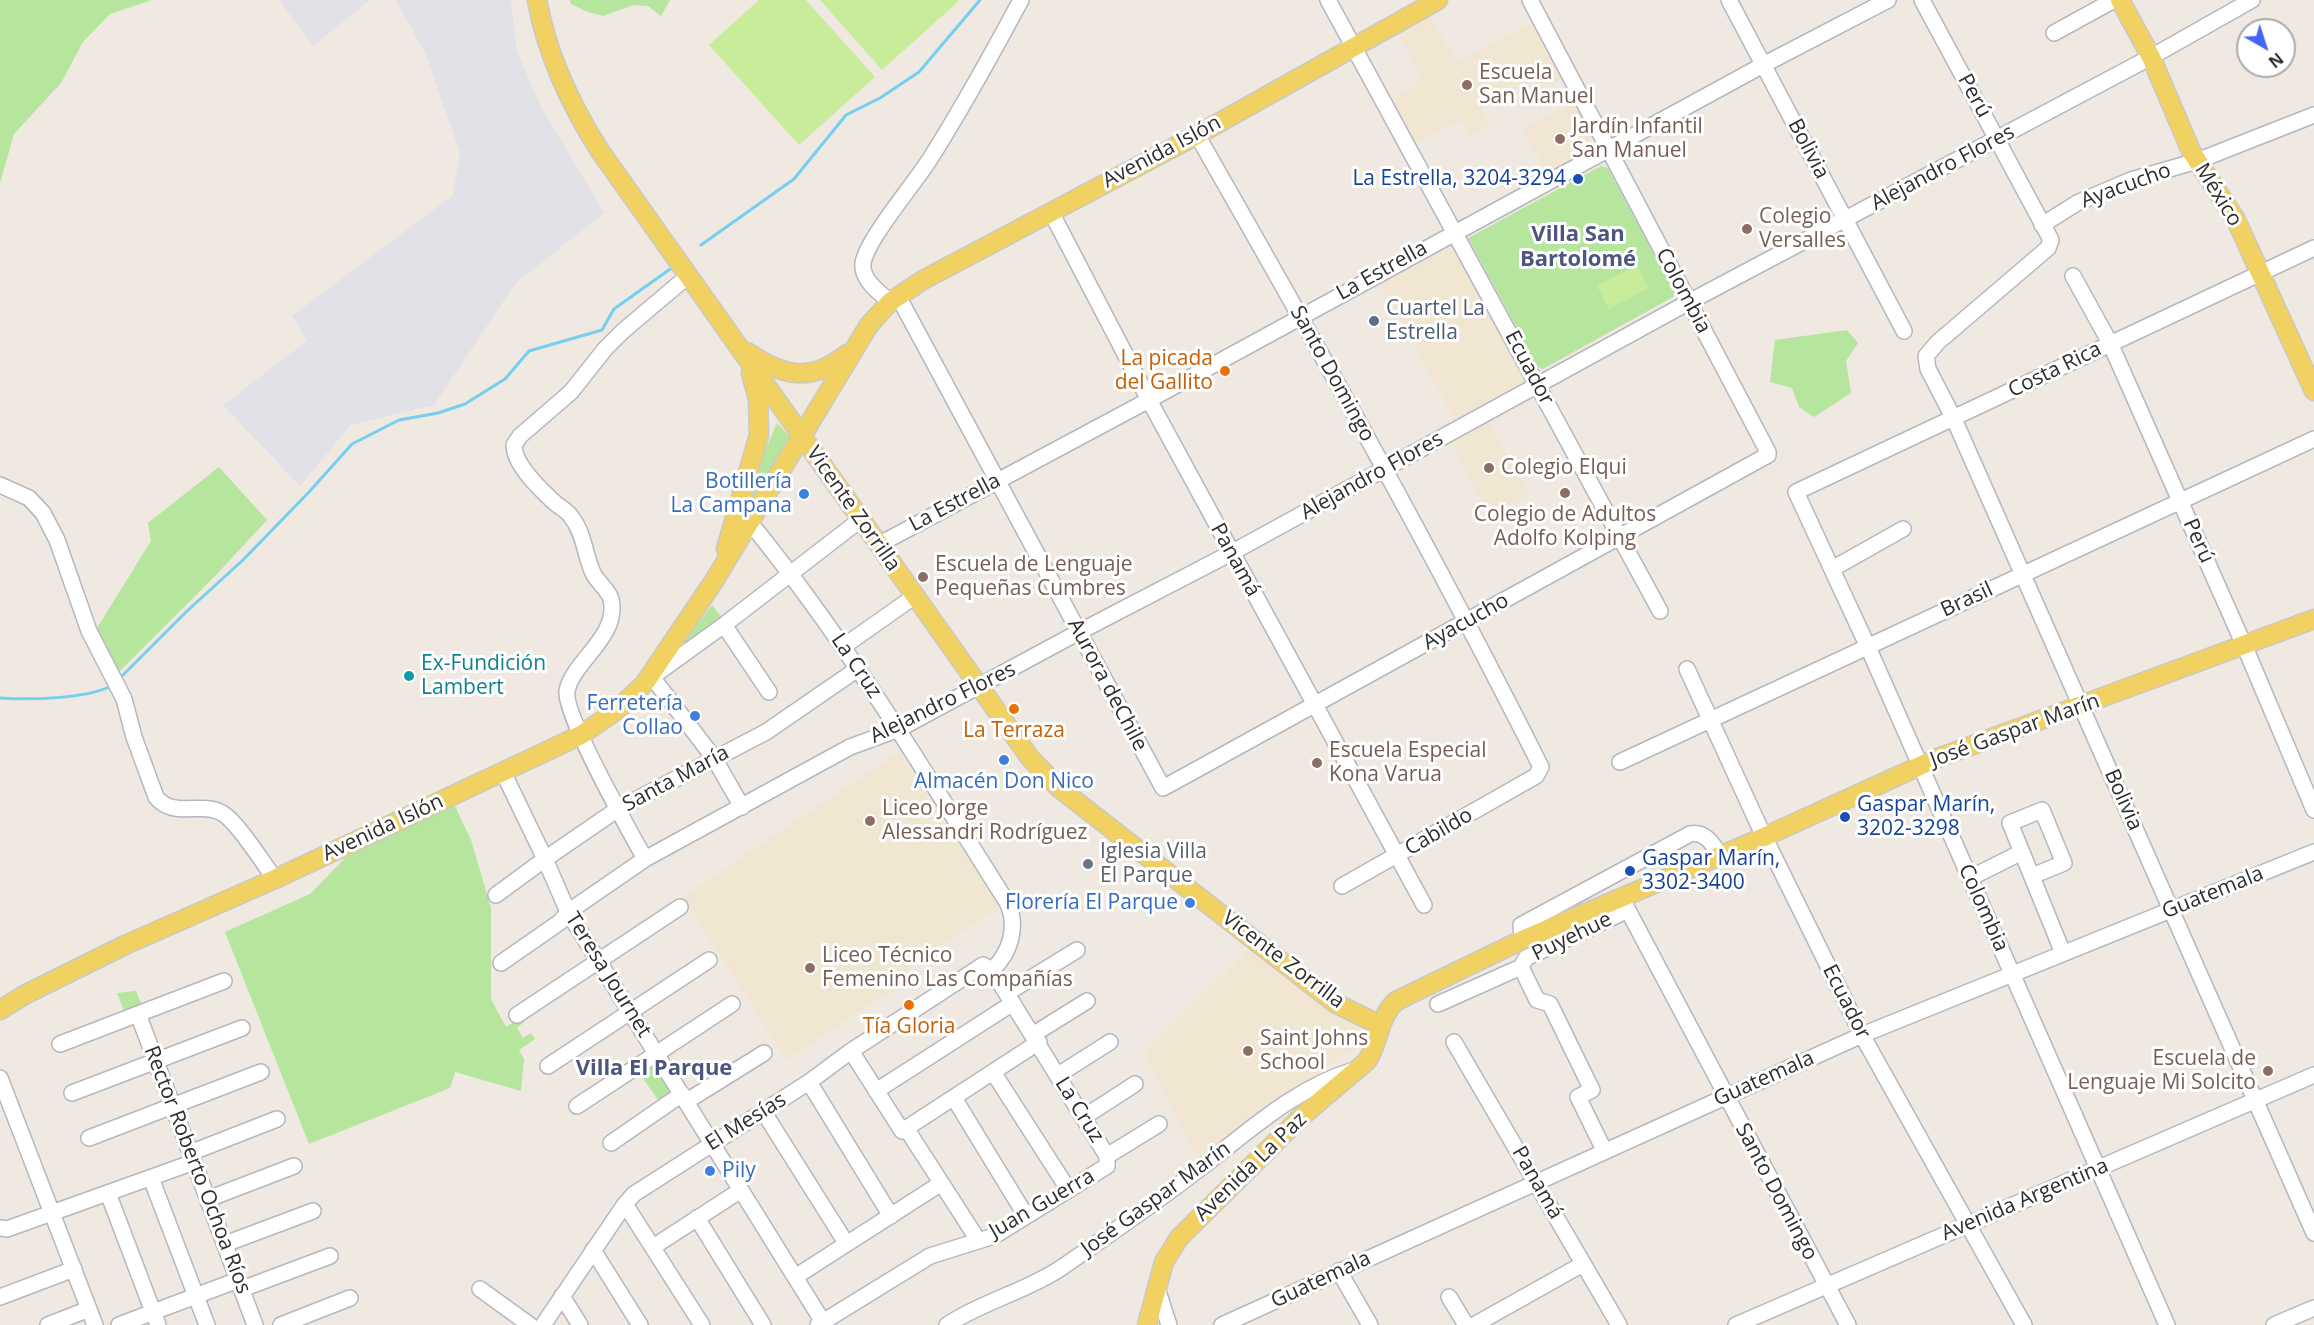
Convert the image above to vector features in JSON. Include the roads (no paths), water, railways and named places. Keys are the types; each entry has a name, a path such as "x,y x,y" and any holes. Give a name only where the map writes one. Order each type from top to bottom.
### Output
{"main road":[{"name":"Vicente Zorrilla","path":"537,0 551,53 577,113 600,151 980,686 1018,744 1059,788 1335,1003 1380,1025"},
{"name":"Avenida Islón","path":"806,441 854,348 869,325 892,301 923,280 1197,135 1438,0"},
{"name":"México","path":"2120,0 2151,57 2191,151 2236,220 2314,391"},
{"name":"Avenida Islón","path":"0,1010 26,994 125,945 275,879 581,735 617,710 649,680 714,581 751,530 892,301"},
{"path":"739,348 776,369 803,374 825,369 854,348"},
{"path":"714,581 730,538 759,435 756,389 739,348"},
{"name":"José Gaspar Marín","path":"1380,1025 1390,1007 1403,997 1522,940 1625,904 1721,856 1921,766 2314,619"},
{"name":"Avenida La Paz","path":"1147,1325 1164,1262 1179,1238 1301,1117 1360,1068 1376,1044 1380,1025"}],"street":[{"name":"Aurora deChile","path":"1021,0 974,87 929,161 868,247 863,264 866,279 892,301 997,480 1163,788"},
{"name":"Ecuador","path":"1328,0 1660,610"},
{"name":"Colombia","path":"1530,0 1768,455"},
{"name":"Bolivia","path":"1729,0 1904,330"},
{"name":"La Estrella","path":"878,544 1149,400 1608,148 1888,0"},
{"name":"Perú","path":"1922,0 2043,225"},
{"path":"2054,33 2114,0"},
{"name":"Alejandro Flores","path":"501,963 560,922 568,912 645,859 850,747 899,729 1231,553 1689,302 2151,57 2252,0"},
{"name":"Ayacucho","path":"2043,225 2077,202 2131,180 2197,160 2314,115"},
{"name":"Santo Domingo","path":"1197,135 1301,317 1468,621 1541,767 1536,776"},
{"name":"Panamá","path":"1051,212 1231,553 1424,905"},
{"name":"Bolivia","path":"2043,225 2051,240 2048,248 1938,342 1926,356 1928,369 1954,419 2314,1233"},
{"name":"Costa Rica","path":"1796,492 2314,248"},
{"path":"645,859 568,708 567,691 573,678 604,634 610,613 611,598 591,569 573,519 530,478 516,457 514,445 520,436 571,392 604,349 688,276"},
{"name":"Perú","path":"2073,276 2110,343 2244,645 2314,810"},
{"name":"Brasil","path":"1620,762 2314,439"},
{"name":"Ayacucho","path":"1163,788 1768,455"},
{"path":"0,485 29,498 43,513 57,540 89,631 117,682 143,764 159,801 171,808 207,808 227,816 275,879"},
{"name":"Colombia","path":"1796,492 1868,646 2167,1325"},
{"path":"742,807 714,758 649,680 861,520"},
{"path":"1832,569 1903,529"},
{"name":"La Cruz","path":"751,530 791,574 844,646 899,729 1008,904 1013,916 1011,940 1004,959 992,970 1107,1156"},
{"path":"844,646 915,596"},
{"path":"724,625 769,692"},
{"name":"Santa María","path":"496,895 545,858 618,809 766,732 859,668"},
{"name":"Ecuador","path":"1687,669 1712,719 1764,837 1862,1035 2024,1325"},
{"name":"Teresa Journet","path":"503,772 545,858 568,912 795,1277 821,1324"},
{"name":"Cabildo","path":"1341,886 1536,776"},
{"path":"2032,876 2064,863 2043,810 2010,823 2062,953"},
{"path":"1522,940 1521,925 1690,834 1697,832 1705,836 1721,856"},
{"path":"1970,878 2022,852"},
{"name":"Guatemala","path":"1222,1325 1862,1035 2314,852"},
{"name":"Santo Domingo","path":"1625,904 1848,1325"},
{"name":"Puyehue","path":"1438,1004 1521,967 1526,958 1625,904"},
{"path":"517,1015 681,907"},
{"path":"876,1091 1077,951"},
{"path":"548,1066 709,960"},
{"name":"El Mesías","path":"543,1325 625,1203 634,1194 809,1082 851,1051 983,966 992,970"},
{"name":"Puyehue","path":"1521,967 1537,1000 1550,1004 1592,1089 1578,1097 1604,1150"},
{"path":"60,1044 224,981"},
{"path":"904,1130 993,1072 1087,1001"},
{"path":"577,1106 732,1004"},
{"name":"Rector Roberto Ochoa Ríos","path":"138,1014 255,1325"},
{"path":"72,1093 242,1028"},
{"path":"1058,1075 1110,1042"},
{"name":"Panamá","path":"1454,1042 1619,1325"},
{"path":"851,1051 978,1240"},
{"path":"611,1143 764,1053"},
{"name":"José Gaspar Marín","path":"947,1325 980,1307 1051,1275 1196,1172 1299,1094 1330,1078 1360,1068"},
{"path":"89,1138 261,1072"},
{"path":"993,1072 1068,1189"},
{"name":"Avenida Argentina","path":"1736,1325 2314,1075"},
{"path":"0,1078 95,1325"},
{"path":"809,1082 891,1216"},
{"path":"1084,1117 1135,1084"},
{"path":"954,1098 1026,1216"},
{"path":"763,1111 846,1243"},
{"path":"0,1228 8,1229 151,1178 277,1119"},
{"name":"Juan Guerra","path":"821,1324 930,1256 994,1236 1107,1166 1107,1156 1159,1124"},
{"path":"208,1199 294,1166"},
{"path":"151,1178 207,1325"},
{"path":"795,1277 940,1184"},
{"path":"653,1247 741,1190"},
{"path":"108,1193 155,1319"},
{"path":"625,1203 702,1325"},
{"path":"225,1244 313,1211"},
{"path":"697,1218 763,1325"},
{"path":"593,1250 640,1325"},
{"path":"119,1325 155,1319 196,1296 240,1285 330,1256"},
{"path":"1474,1325 1582,1264"},
{"path":"0,1297 74,1269"},
{"path":"1339,1271 1370,1325"},
{"path":"1157,1288 1169,1325"},
{"path":"480,1289 530,1325"},
{"path":"562,1296 580,1325"},
{"path":"1449,1297 1466,1325"},
{"path":"281,1325 350,1298"},
{"path":"2274,1325 2314,1308"},
{"path":"48,1325 89,1309"}],"waterway":[{"path":"701,245 794,179 846,115 880,98 919,72 980,0"},
{"path":"120,678 186,612 243,560 352,444 399,420 438,413 465,404 505,379 529,351 602,330 614,309 673,267"},
{"path":"0,698 41,699 72,696 111,686"}],"place":[{"name":"Escuela San Manuel","path":"1467,85"},
{"name":"Jardín Infantil San Manuel","path":"1560,139"},
{"name":"La Estrella, 3204-3294","path":"1578,179"},
{"name":"Colegio Versalles","path":"1747,229"},
{"name":"Cuartel La Estrella","path":"1374,321"},
{"name":"La picada del Gallito","path":"1225,371"},
{"name":"Colegio Elqui","path":"1489,468"},
{"name":"Colegio de Adultos Adolfo Kolping","path":"1565,493"},
{"name":"Botillería La Campana","path":"804,494"},
{"name":"Escuela de Lenguaje Pequeñas Cumbres","path":"923,577"},
{"name":"Ex-Fundición Lambert","path":"409,676"},
{"name":"La Terraza","path":"1014,709"},
{"name":"Ferretería Collao","path":"695,716"},
{"name":"Almacén Don Nico","path":"1004,760"},
{"name":"Escuela Especial Kona Varua","path":"1317,763"},
{"name":"Gaspar Marín, 3202-3298","path":"1845,817"},
{"name":"Liceo Jorge Alessandri Rodríguez","path":"870,821"},
{"name":"Iglesia Villa El Parque","path":"1088,864"},
{"name":"Gaspar Marín, 3302-3400","path":"1630,871"},
{"name":"Florería El Parque","path":"1190,903"},
{"name":"Liceo Técnico Femenino Las Compañías","path":"810,968"},
{"name":"Tía Gloria","path":"909,1005"},
{"name":"Saint Johns School","path":"1248,1051"},
{"name":"Escuela de Lenguaje Mi Solcito","path":"2268,1071"},
{"name":"Pily","path":"710,1171"}],"district":[{"name":"Villa San Bartolomé","path":"1578,248"},
{"name":"Villa El Parque","path":"654,1069"}]}
